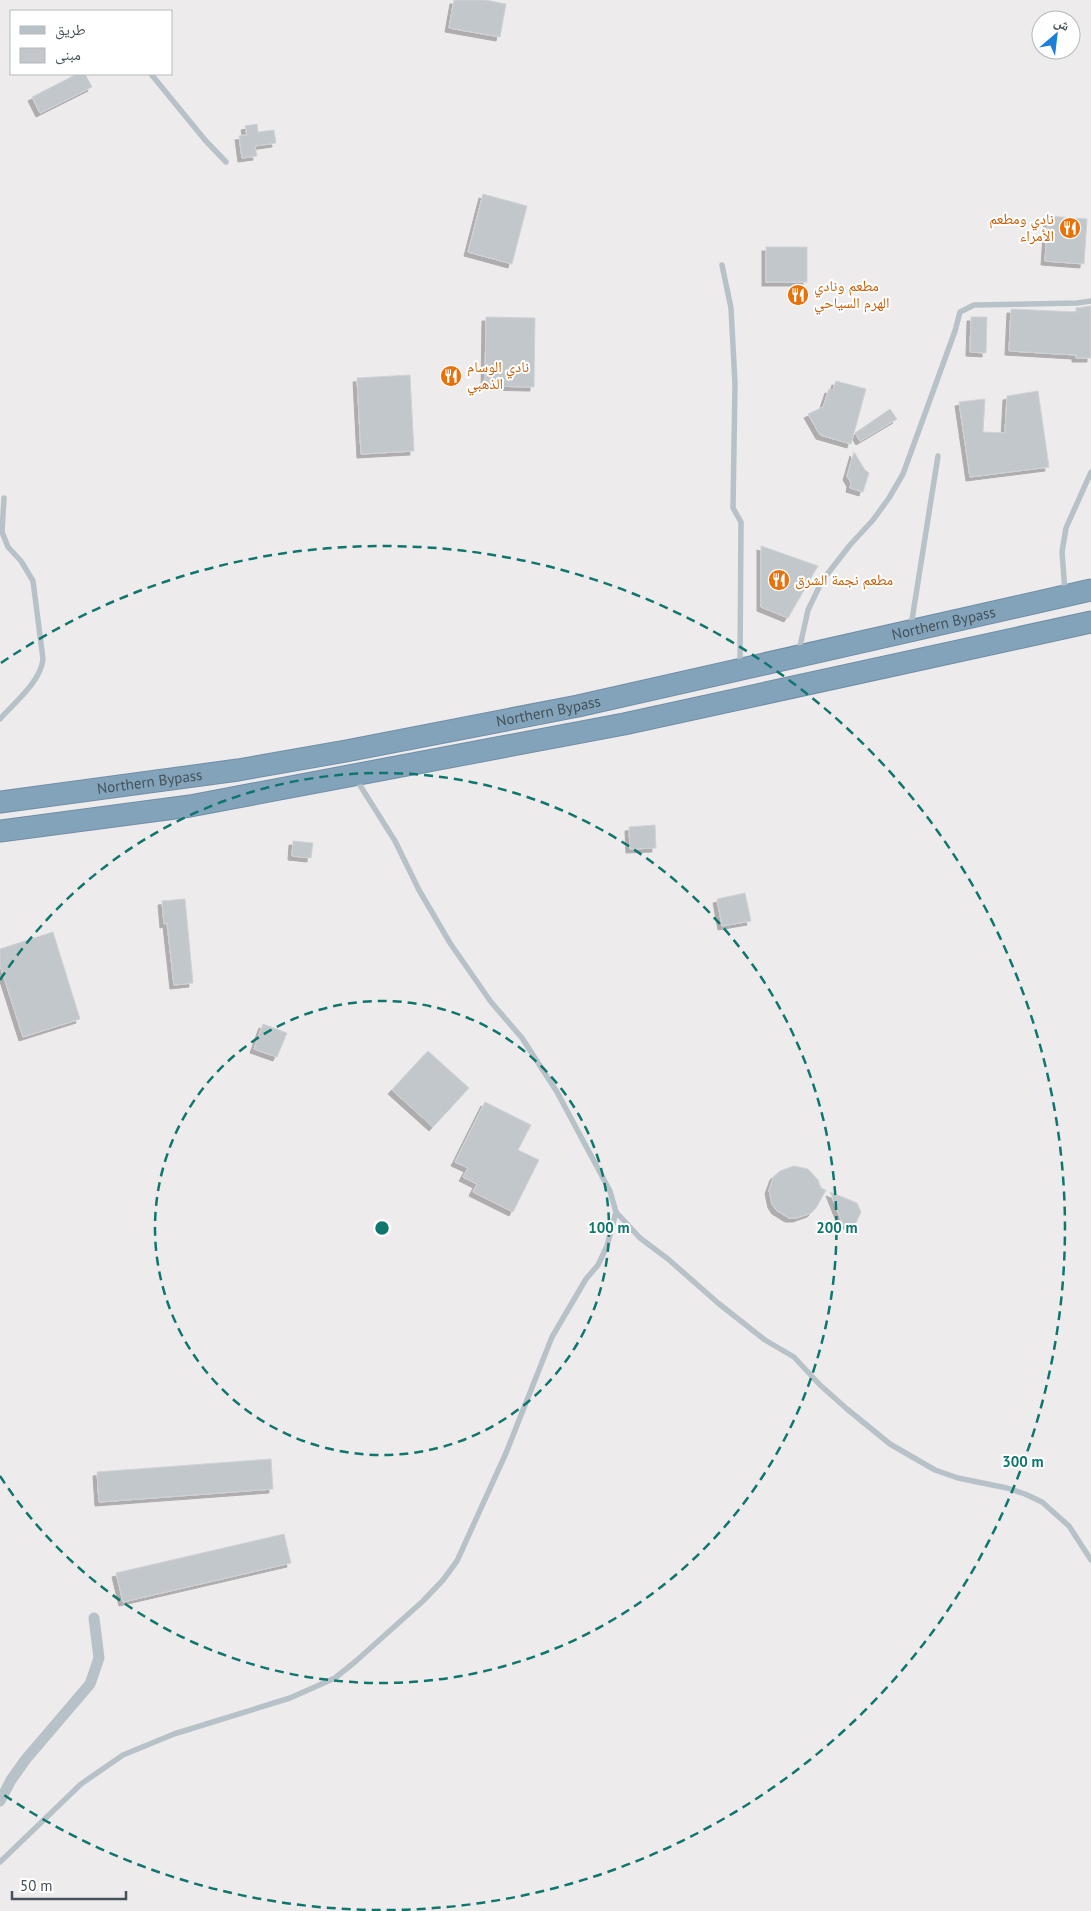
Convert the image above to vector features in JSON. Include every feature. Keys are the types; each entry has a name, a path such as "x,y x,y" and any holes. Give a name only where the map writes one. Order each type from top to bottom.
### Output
{"highway":[{"name":"Northern Bypass","path":"0,802 238,770 578,706 1091,590"},
{"name":"Northern Bypass","path":"0,831 190,806 624,724 1091,622"}],"street":[{"path":"0,1801 11,1780 26,1759 90,1684 99,1658 94,1618"}],"lane":[{"path":"152,75 194,127 226,162"},
{"path":"722,264 731,308 735,384 733,508 741,522 740,668"},
{"path":"798,655 808,610 822,581 850,545 874,520 890,498 903,474 960,312 974,305 1077,303 1091,301"},
{"path":"910,630 938,456"},
{"path":"1065,596 1062,552 1066,528 1091,472"},
{"path":"0,719 37,678 43,659 33,581 21,561 8,546 2,532 4,498"},
{"path":"353,775 395,841 419,890 450,943 490,1002 522,1038 557,1092 610,1191 616,1212 640,1238 765,1340 794,1357 846,1409 890,1444 935,1470 958,1478 1007,1488 1042,1502 1069,1526 1091,1560"},
{"path":"0,1862 14,1851 81,1784 123,1755 174,1734 290,1698 334,1678 386,1635 444,1580 457,1560 506,1453 552,1337 586,1279 598,1265 607,1246 616,1212"}],"building":[{"path":"454,0 485,0 506,4 500,37 449,28"},
{"path":"75,75 86,75 92,87 40,113 32,97"},
{"path":"257,124 258,132 274,130 276,143 255,146 257,156 242,158 239,136 247,135 245,126"},
{"path":"483,194 527,206 512,264 468,252"},
{"path":"1048,216 1087,219 1084,264 1045,261"},
{"path":"766,247 807,247 807,282 766,282"},
{"path":"1091,306 1091,358 1076,358 1076,355 1009,351 1011,309 1076,312 1076,308"},
{"path":"486,317 535,318 534,387 485,386"},
{"path":"971,317 987,317 986,353 970,352"},
{"path":"410,375 414,451 361,454 357,378"},
{"path":"836,381 866,389 851,444 820,435 808,414 823,407 829,389 833,390"},
{"path":"1038,391 1049,467 970,477 959,402 985,399 983,432 1005,433 1007,396"},
{"path":"890,409 897,419 860,441 855,433"},
{"path":"854,452 865,470 869,473 863,492 850,488 851,483 847,476"},
{"path":"761,546 818,566 788,618 761,607"},
{"path":"655,825 656,848 630,849 629,827"},
{"path":"293,841 313,843 311,858 292,856"},
{"path":"745,893 751,921 722,926 717,899"},
{"path":"185,899 193,983 174,985 167,923 164,924 162,901"},
{"path":"53,932 80,1019 23,1037 0,965 0,949"},
{"path":"263,1024 287,1033 277,1057 254,1049"},
{"path":"428,1051 469,1088 433,1127 392,1090"},
{"path":"485,1102 531,1125 518,1150 539,1160 513,1212 473,1192 477,1184 463,1177 468,1168 455,1162"},
{"path":"794,1166 808,1169 818,1180 821,1188 826,1190 811,1213 797,1218 789,1218 776,1210 772,1204 769,1190 774,1176 780,1171"},
{"path":"830,1192 857,1203 861,1212 855,1225 843,1225"},
{"path":"271,1459 273,1489 99,1502 97,1472"},
{"path":"284,1534 291,1563 123,1602 116,1573"}],"place":[{"name":"نادي ومطعم الأمراء","path":"1070,228"},
{"name":"مطعم ونادي الهرم السياحي","path":"798,295"},
{"name":"نادي الوسام الذهبي","path":"451,376"},
{"name":"مطعم نجمة الشرق","path":"779,580"}]}
